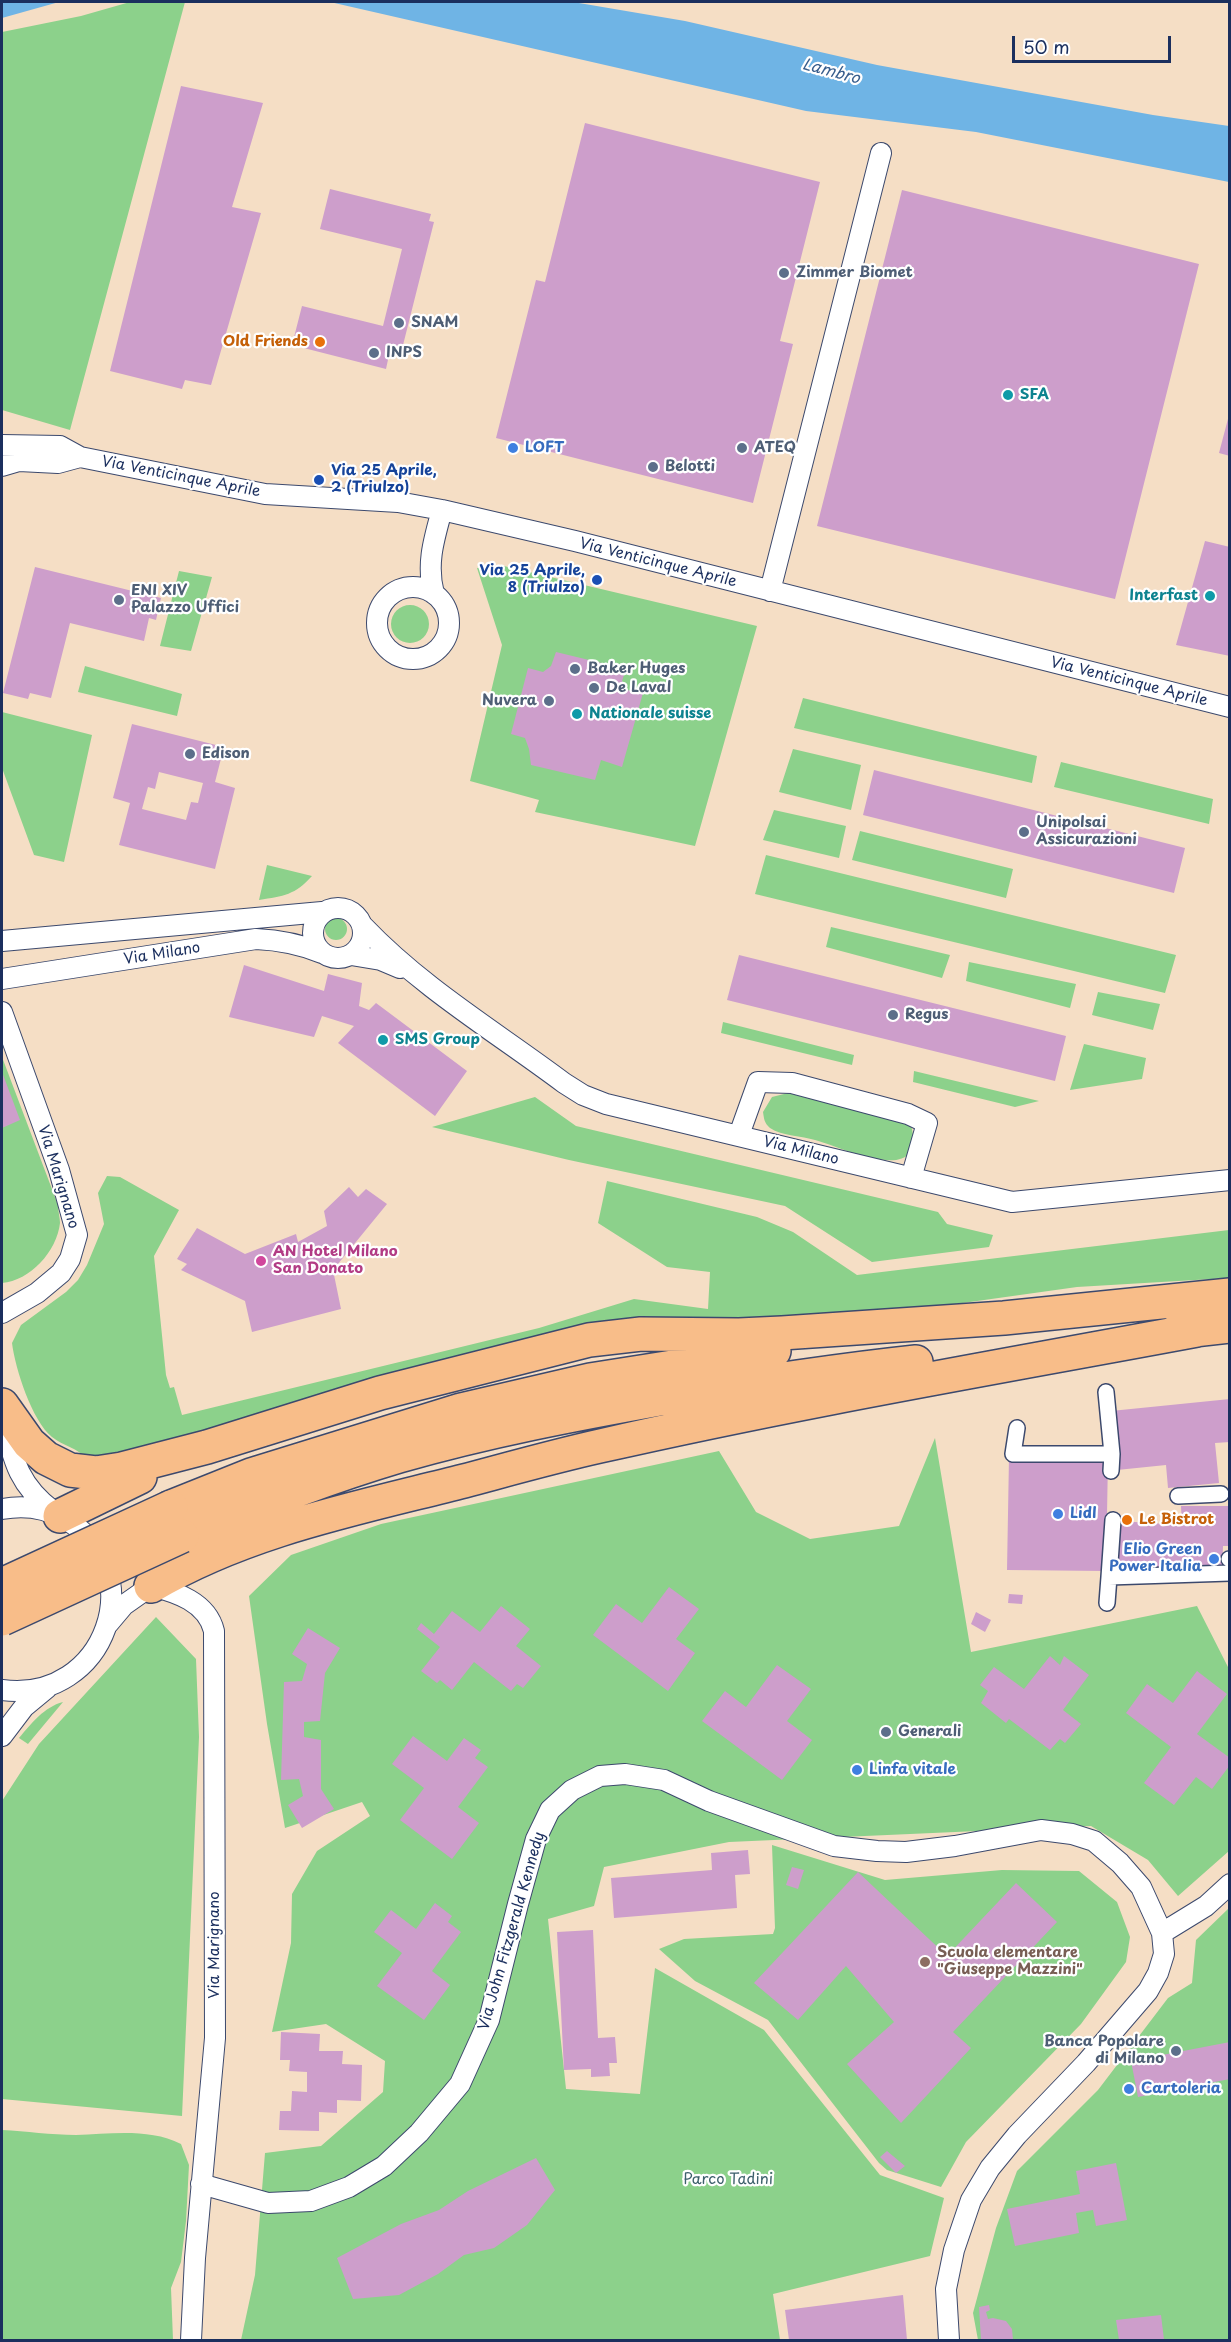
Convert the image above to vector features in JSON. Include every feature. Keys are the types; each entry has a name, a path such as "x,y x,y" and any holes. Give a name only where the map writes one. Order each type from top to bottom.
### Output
{"highway":[{"path":"2,1405 29,1443 46,1458 70,1470 96,1473 207,1447 380,1393 589,1340 641,1334 739,1335 1004,1318 1230,1295"},
{"path":"2,1619 177,1521 251,1475 461,1410 590,1380 1004,1318"},
{"path":"2,1585 177,1521 247,1508 398,1456 572,1414 831,1371 1230,1326"},
{"path":"151,1586 230,1548 302,1524 597,1446 763,1410 1197,1330"},
{"path":"60,1516 207,1447"}],"street":[{"path":"770,591 880,153"},
{"name":"Via Venticinque Aprile","path":"2,445 60,446 80,458 266,494 398,502 442,510 1230,706"},
{"name":"Via Venticinque Aprile","path":"2,466 19,461 58,463 80,458"},
{"path":"431,546 408,580 381,605 376,625 379,637 389,650 406,658 425,657 443,642 448,631 446,610 434,594 430,580 431,546 442,510"},
{"path":"396,591 409,587 422,588 434,594"},
{"name":"Via Milano","path":"2,941 322,912 330,908 344,908 357,916 363,926"},
{"path":"322,912 314,924 312,934 314,943 322,953"},
{"path":"351,955 362,942 363,926"},
{"path":"363,926 412,974"},
{"name":"Via Milano","path":"2,979 256,939 282,941 333,958 351,955 381,960 412,974 583,1095 630,1111 1012,1202 1230,1180"},
{"name":"Via Marignano","path":"2,1012 59,1170 77,1235 70,1260 61,1273 37,1293 2,1313"},
{"path":"740,1136 758,1082 792,1083 908,1114 927,1123 911,1178"},
{"path":"1106,1392 1112,1471"},
{"path":"2,1412 12,1458 20,1476 33,1495 85,1535 101,1557 111,1591 108,1624"},
{"path":"1017,1428 1013,1454 1112,1454"},
{"path":"1178,1497 1221,1494"},
{"path":"2,1509 34,1508 60,1516"},
{"path":"1107,1603 1113,1520"},
{"path":"1109,1577 1230,1573"},
{"path":"2,1690 32,1691 69,1677 85,1663 100,1642 108,1624 124,1605 151,1586"},
{"name":"Via Marignano","path":"151,1586 175,1593 191,1601 209,1619 214,1631 215,2038 195,2258 191,2340"},
{"path":"2,1736 24,1707 54,1684"},
{"name":"Via John Fitzgerald Kennedy","path":"201,2184 268,2203 311,2201 349,2187 384,2166 419,2133 460,2084 489,2020 536,1839 550,1810 572,1790 600,1776 625,1773 664,1780 764,1822 834,1846 855,1849 906,1852 955,1846 1041,1830 1072,1834 1094,1841 1120,1863 1141,1887 1162,1933 1164,1954 1158,1973 1148,1991 1086,2063 1017,2135 990,2168 971,2199 954,2250 946,2289 949,2340"},
{"path":"1162,1933 1206,1906 1230,1884"}],"green space":[{"path":"130,2 185,2 70,430 2,410 2,32 81,16"},
{"path":"504,566 757,626 695,846 535,812 539,800 470,781 502,645 477,568"},
{"path":"179,571 212,577 191,651 160,646"},
{"path":"410,605 424,610 429,624 424,638 410,643 396,638 391,624 396,610"},
{"path":"85,666 182,694 177,716 78,692"},
{"path":"803,698 1037,756 1032,783 794,728"},
{"path":"2,712 92,735 64,862 34,855 2,768"},
{"path":"793,749 861,765 851,810 779,792"},
{"path":"1061,762 1213,799 1209,824 1054,787"},
{"path":"774,810 846,826 839,858 763,840"},
{"path":"860,831 1013,869 1006,898 852,860"},
{"path":"766,855 1176,955 1165,993 755,894"},
{"path":"267,865 312,876 288,894 259,900"},
{"path":"332,918 340,918 347,925 347,933 340,940 332,940 325,933 325,925"},
{"path":"831,927 950,955 942,978 826,947"},
{"path":"969,962 1076,984 1070,1008 966,981"},
{"path":"1098,992 1160,1004 1153,1030 1092,1015"},
{"path":"723,1022 854,1055 852,1065 721,1033"},
{"path":"1084,1044 1146,1058 1142,1079 1070,1090"},
{"path":"2,1057 58,1205 60,1223 54,1244 40,1263 22,1277 2,1283"},
{"path":"914,1071 1039,1101 1015,1107 913,1082"},
{"path":"788,1093 911,1125 913,1144 907,1155 896,1160 880,1160 815,1140 775,1131 767,1124 763,1112 772,1097"},
{"path":"535,1097 576,1126 938,1212 947,1224 993,1235 989,1247 872,1262 785,1206 569,1160 432,1127"},
{"path":"107,1176 120,1177 179,1210 154,1256 166,1375 170,1388 174,1387 182,1415 539,1328 634,1299 708,1309 710,1272 667,1267 598,1223 607,1181 757,1217 793,1232 857,1275 1229,1230 1229,1278 1077,1287 827,1322 610,1323 176,1446 87,1459 52,1437 38,1419 21,1380 12,1343 21,1325 66,1292 78,1280 87,1265 104,1224 98,1193"},
{"name":"Parco Tadini","path":"935,1438 971,1652 1197,1606 1229,1669 1229,1851 1178,1896 1148,1860 1091,1826 729,1842 604,1867 594,1906 548,1919 566,2089 640,2094 655,1968 764,2030 880,2175 944,2198 930,2256 773,2294 780,2340 241,2340 255,2275 265,2153 321,2146 383,2092 385,2061 326,2024 272,2032 291,1943 292,1894 317,1851 370,1816 362,1802 285,1828 267,1724 249,1596 291,1555 381,1524 719,1451 756,1512 810,1539 899,1526"},
{"path":"156,1617 196,1659 199,1737 182,2116 2,2099 2,1801 39,1744"},
{"path":"63,1702 28,1744 19,1738 44,1712"},
{"path":"772,1845 885,1880 1002,1870 1079,1871 1117,1902 1130,1937 1126,1962 1081,2024 966,2142 941,2187 887,2170 879,2163 768,2020 695,1981 659,1949 684,1939 773,1934 775,1928"},
{"path":"1229,1908 1229,2340 978,2340 973,2313 996,2228 1017,2171 1098,2090 1168,1998 1192,1983 1196,1940"},
{"path":"2,2130 67,2135 143,2134 181,2144 189,2165 181,2262 171,2288 173,2340 2,2340"}],"water":[{"path":"2,2 59,2 2,18"},
{"name":"Lambro","path":"330,2 573,2 685,21 877,65 1153,115 1229,126 1229,182 976,132 806,111"}],"building":[{"path":"181,86 263,103 232,207 261,213 211,385 185,380 182,389 110,371"},
{"path":"585,123 820,182 780,341 793,344 753,503 496,438 536,280 545,282"},
{"path":"330,189 431,214 429,221 434,222 400,357 389,355 386,369 292,345 302,306 383,326 402,249 320,229"},
{"name":"SFA","path":"902,190 1199,264 1115,599 817,526"},
{"path":"1230,415 1230,456 1219,453"},
{"name":"Interfast","path":"1205,541 1230,547 1230,656 1176,645"},
{"path":"35,567 161,598 156,620 149,618 144,641 70,623 51,698 30,693 28,699 3,693"},
{"name":"Nationale suisse","path":"556,652 626,669 622,681 627,690 643,693 622,767 601,760 595,780 531,765 525,738 511,734 528,668 543,672 551,666"},
{"path":"132,724 224,747 215,782 235,788 215,869 119,845 130,803 113,798","holes":["159,772 203,783 198,803 191,802 186,820 142,809 148,787 155,789"]},
{"name":"Unipolsai Assicurazioni","path":"874,770 1185,848 1174,893 863,815"},
{"path":"739,955 1066,1036 1055,1081 727,1000"},
{"name":"SMS Group","path":"244,965 324,991 328,974 362,983 359,1006 369,1010 376,1003 467,1071 435,1116 338,1043 354,1026 322,1016 314,1037 229,1017"},
{"path":"2,1072 20,1120 2,1128"},
{"name":"AN Hotel Milano San Donato","path":"349,1187 358,1197 366,1189 387,1204 333,1270 341,1309 252,1332 245,1301 181,1270 187,1264 177,1259 197,1228 245,1254 296,1234 298,1242 327,1226 324,1211"},
{"path":"1230,1399 1230,1442 1215,1443 1219,1483 1168,1488 1166,1465 1117,1470 1111,1411"},
{"name":"Lidl","path":"1009,1457 1108,1458 1106,1571 1007,1570"},
{"path":"1181,1506 1230,1506 1230,1546 1223,1546 1222,1570 1114,1576 1119,1521 1182,1525"},
{"path":"669,1587 699,1609 676,1639 695,1653 668,1691 593,1635 616,1604 642,1623"},
{"path":"1009,1594 1023,1595 1022,1604 1008,1603"},
{"path":"501,1606 530,1629 516,1646 541,1666 523,1688 517,1684 511,1691 474,1662 452,1690 440,1680 437,1683 421,1671 440,1647 417,1629 421,1623 434,1634 452,1611 480,1632"},
{"path":"976,1612 991,1620 985,1632 971,1624"},
{"path":"308,1628 340,1648 325,1673 320,1721 304,1722 304,1737 321,1740 321,1789 334,1809 302,1828 288,1805 303,1796 299,1779 281,1780 284,1682 302,1681 307,1664 292,1654"},
{"path":"1050,1656 1060,1665 1064,1656 1089,1675 1063,1710 1081,1724 1065,1743 1060,1739 1050,1750 1009,1719 1006,1723 981,1703 988,1691 980,1685 994,1667 1024,1689"},
{"path":"777,1665 811,1689 787,1721 812,1740 782,1780 702,1721 725,1691 746,1707"},
{"path":"1197,1671 1227,1694 1197,1734 1230,1758 1230,1765 1212,1789 1196,1777 1174,1805 1144,1783 1171,1747 1126,1713 1147,1684 1173,1703"},
{"path":"413,1736 447,1761 464,1738 481,1750 475,1758 488,1767 458,1807 479,1823 452,1859 400,1820 424,1788 392,1764"},
{"path":"748,1850 750,1874 735,1875 737,1908 614,1918 611,1878 712,1870 711,1853"},
{"path":"792,1867 804,1870 798,1889 786,1885"},
{"path":"858,1872 947,1956 1016,1883 1057,1922 953,2032 971,2048 901,2123 847,2064 894,2022 846,1966 798,2020 754,1983"},
{"path":"435,1903 452,1916 448,1922 461,1932 432,1971 450,1985 424,2020 377,1986 402,1953 374,1932 391,1910 416,1929"},
{"path":"593,1930 598,2038 615,2037 617,2063 609,2063 610,2076 591,2077 591,2069 564,2070 557,1932"},
{"path":"281,2032 320,2034 319,2051 343,2051 342,2064 362,2065 361,2101 337,2100 337,2113 319,2112 319,2131 279,2130 280,2111 291,2111 292,2091 307,2092 307,2072 289,2071 290,2060 280,2060"},
{"path":"1230,2042 1230,2079 1138,2097 1131,2061"},
{"path":"887,2151 905,2166 896,2173 880,2157"},
{"path":"536,2158 555,2190 527,2225 494,2248 464,2255 438,2274 399,2295 353,2299 337,2258 401,2224 439,2210 468,2191"},
{"path":"1116,2163 1127,2220 1096,2226 1093,2210 1076,2213 1079,2233 1015,2246 1007,2209 1080,2194 1076,2171"},
{"path":"903,2295 907,2340 789,2340 785,2310"},
{"path":"989,2305 990,2310 986,2312 988,2319 1006,2321 1012,2329 1013,2340 981,2340 979,2307"},
{"path":"1161,2315 1164,2340 1119,2340 1116,2320"}],"place":[{"name":"Zimmer Biomet","path":"784,273"},
{"name":"SNAM","path":"399,323"},
{"name":"Old Friends","path":"320,342"},
{"name":"INPS","path":"374,353"},
{"name":"SFA","path":"1008,395"},
{"name":"LOFT","path":"513,448"},
{"name":"ATEQ","path":"742,448"},
{"name":"Belotti","path":"653,467"},
{"name":"Via 25 Aprile, 2 (Triulzo)","path":"319,480"},
{"name":"Via 25 Aprile, 8 (Triulzo)","path":"597,580"},
{"name":"Interfast","path":"1210,596"},
{"name":"ENI XIV Palazzo Uffici","path":"119,600"},
{"name":"Baker Huges","path":"575,669"},
{"name":"De Laval","path":"594,688"},
{"name":"Nuvera","path":"549,701"},
{"name":"Nationale suisse","path":"577,714"},
{"name":"Edison","path":"190,754"},
{"name":"Unipolsai Assicurazioni","path":"1024,832"},
{"name":"Regus","path":"893,1015"},
{"name":"SMS Group","path":"383,1040"},
{"name":"AN Hotel Milano San Donato","path":"261,1261"},
{"name":"Lidl","path":"1058,1514"},
{"name":"Le Bistrot","path":"1127,1520"},
{"name":"Elio Green Power Italia","path":"1214,1559"},
{"name":"Generali","path":"886,1732"},
{"name":"Linfa vitale","path":"857,1770"},
{"name":"Scuola elementare \"Giuseppe Mazzini\"","path":"925,1962"},
{"name":"Banca Popolare di Milano","path":"1176,2051"},
{"name":"Cartoleria","path":"1129,2089"}]}
